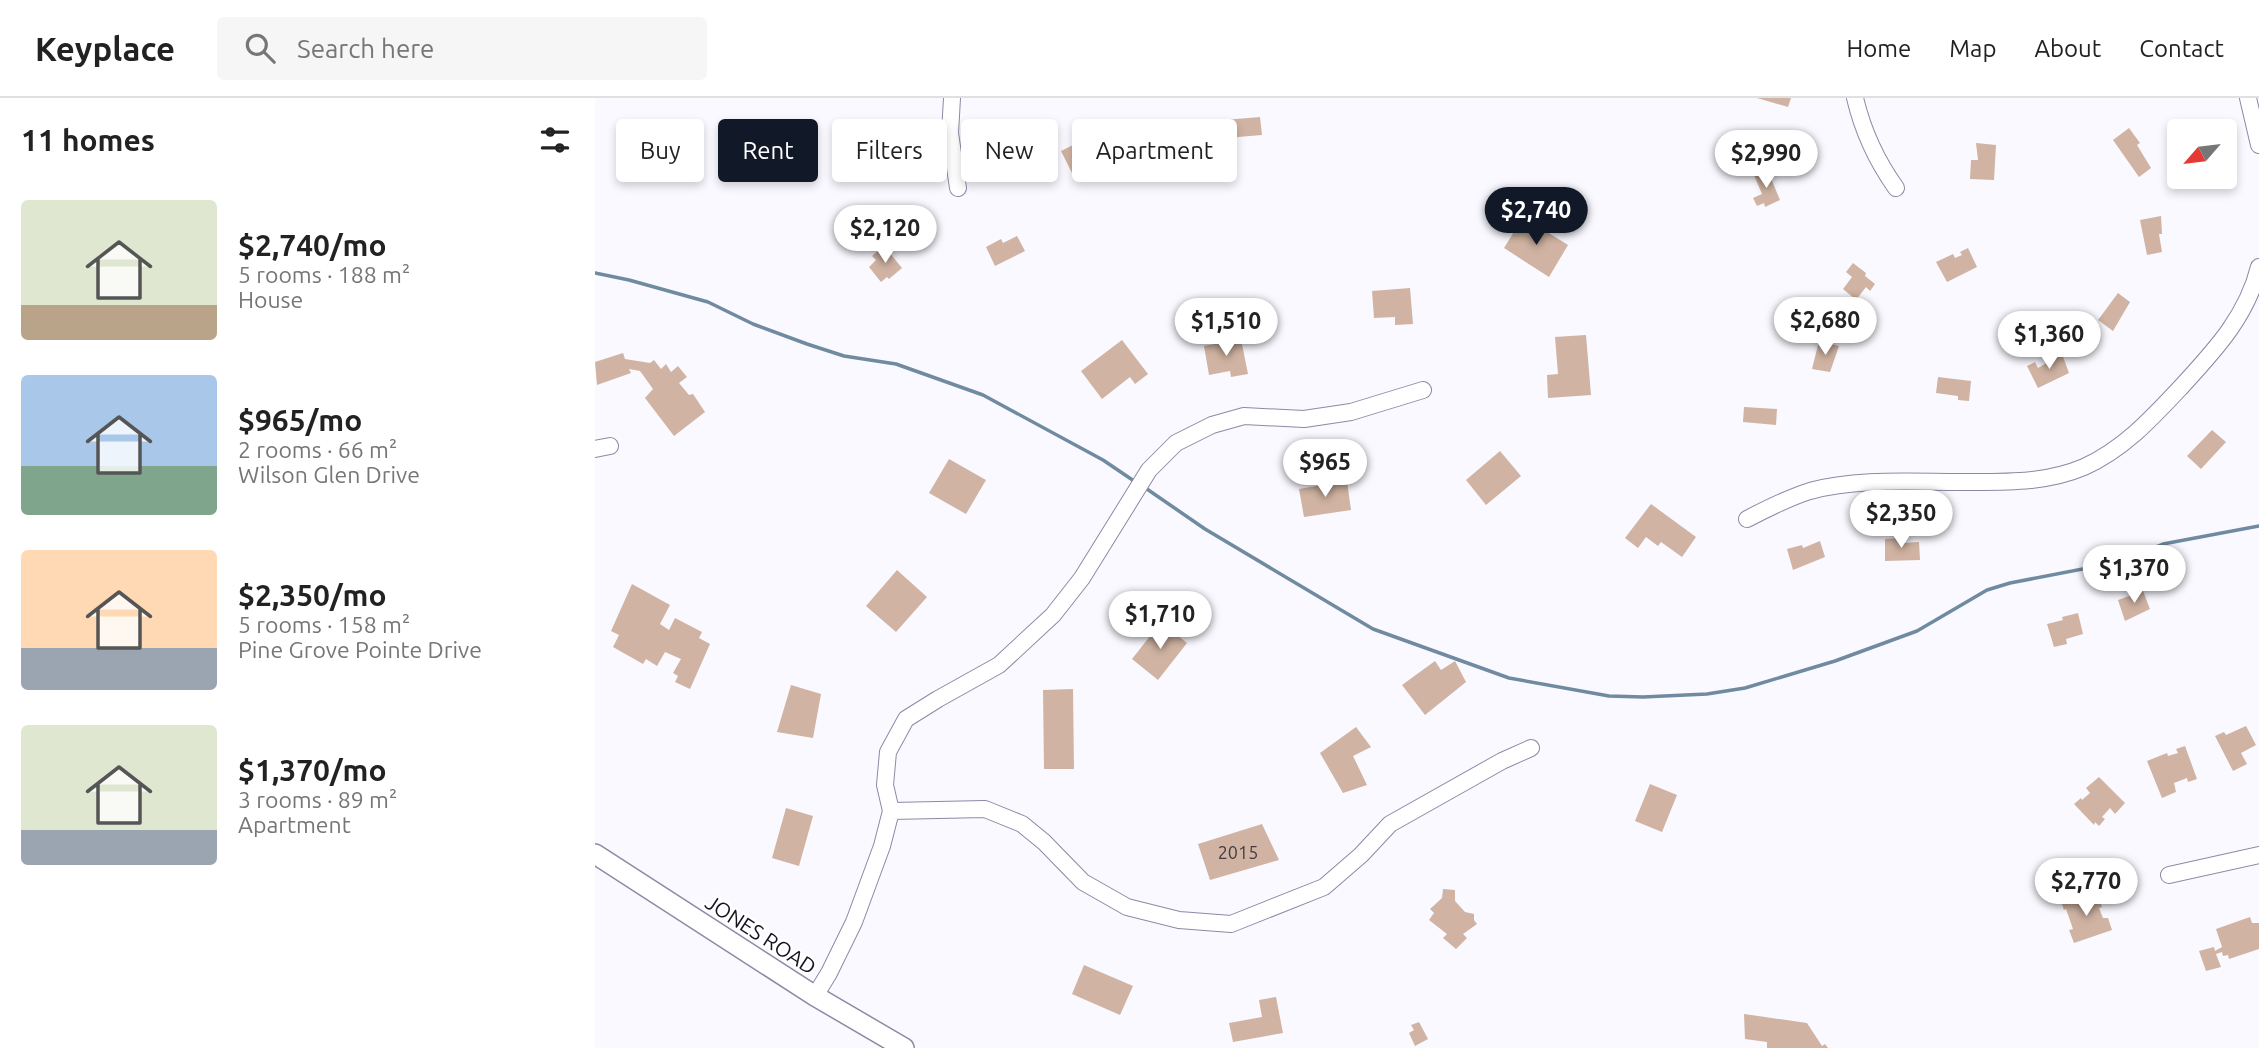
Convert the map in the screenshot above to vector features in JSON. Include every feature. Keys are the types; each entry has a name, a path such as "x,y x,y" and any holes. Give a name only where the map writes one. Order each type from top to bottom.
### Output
{"street":[{"path":"952,98 950,133 958,188"},
{"path":"1855,98 1868,143 1896,188"},
{"path":"2248,98 2259,145"},
{"path":"1747,519 1790,498 1836,486 2025,481 2057,476 2085,466 2117,449 2144,426 2218,347 2254,301 2259,267"},
{"path":"815,996 854,922 882,846 891,811 885,785 888,752 907,719 999,665 1053,615 1082,578 1149,470 1176,443 1212,425 1244,416 1304,419 1339,414 1423,390"},
{"path":"891,811 985,809 1021,824 1044,842 1083,881 1127,907 1179,920 1231,925 1324,887 1390,824 1501,761 1531,748"},
{"name":"JONES ROAD","path":"595,854 815,996 904,1048"},
{"path":"2169,875 2259,855"}],"building":[{"path":"1757,98 1791,98 1788,107"},
{"path":"1260,117 1262,135 1237,137 1236,119"},
{"path":"2129,128 2140,143 2137,145 2151,168 2139,177 2113,140"},
{"path":"1976,143 1996,145 1994,180 1970,179 1971,160 1978,160"},
{"path":"1072,146 1072,173 1061,151"},
{"path":"1767,169 1780,200 1765,207 1764,203 1757,206 1753,198 1762,194 1754,175"},
{"path":"2161,216 2162,234 2159,234 2162,252 2147,255 2140,220"},
{"path":"1523,217 1568,245 1549,277 1504,248"},
{"path":"1017,236 1025,251 995,266 986,247 1001,239 1003,243"},
{"path":"884,246 902,268 881,282 869,267 876,260 872,256"},
{"path":"1968,248 1977,267 1947,282 1936,262 1953,254 1955,258 1962,255 1960,252"},
{"path":"1853,263 1875,284 1870,291 1866,287 1856,300 1843,289 1852,277 1846,272"},
{"path":"1410,288 1413,324 1395,325 1395,317 1374,318 1372,291"},
{"path":"2118,293 2130,302 2113,331 2098,320"},
{"path":"1586,335 1591,395 1548,398 1547,375 1558,374 1555,337"},
{"path":"1241,339 1248,374 1231,377 1230,371 1209,375 1204,346"},
{"path":"1122,340 1148,374 1135,384 1130,377 1102,399 1081,371"},
{"path":"1819,341 1839,346 1830,372 1812,369"},
{"path":"623,353 625,359 650,363 654,360 661,369 666,364 671,372 678,366 687,377 679,383 689,395 693,394 705,412 674,436 645,398 653,389 640,371 629,369 631,373 597,385 595,362"},
{"path":"2062,354 2069,373 2038,388 2027,366 2035,362 2038,368"},
{"path":"1938,377 1971,381 1969,401 1958,400 1958,396 1936,393"},
{"path":"1744,407 1777,409 1776,425 1743,422"},
{"path":"2212,430 2226,442 2201,469 2187,456"},
{"path":"1500,451 1521,476 1486,505 1466,480"},
{"path":"949,459 986,480 966,514 929,493"},
{"path":"1347,481 1351,510 1304,517 1299,489"},
{"path":"1651,504 1696,537 1682,557 1661,542 1658,546 1646,537 1638,548 1625,538"},
{"path":"1904,538 1904,543 1919,542 1920,560 1885,561 1885,539"},
{"path":"1820,541 1825,557 1793,570 1787,549 1802,545 1803,548"},
{"path":"897,570 927,597 896,632 866,606"},
{"path":"632,584 670,605 660,624 669,630 675,618 702,632 699,638 710,644 690,689 675,682 678,676 673,673 681,659 665,652 657,666 646,659 643,664 613,647 619,635 611,631"},
{"path":"2143,591 2150,609 2125,621 2118,600"},
{"path":"2078,613 2083,634 2066,639 2067,644 2054,647 2047,624"},
{"path":"1161,622 1187,643 1158,680 1132,659"},
{"path":"1435,661 1441,670 1455,661 1466,682 1425,715 1402,685"},
{"path":"791,685 821,694 813,738 777,732"},
{"path":"1073,689 1074,769 1044,769 1043,690"},
{"path":"2246,726 2256,745 2241,753 2247,764 2233,771 2215,736 2224,732 2226,735"},
{"path":"1356,727 1371,747 1353,756 1367,785 1343,793 1320,753"},
{"path":"2185,746 2197,779 2188,782 2187,778 2174,783 2176,792 2162,798 2147,761 2167,753 2168,756 2178,753 2176,749"},
{"path":"2099,777 2125,803 2115,814 2110,808 2102,817 2105,819 2099,826 2095,822 2094,825 2074,804 2090,793 2086,788"},
{"path":"1650,784 1677,795 1662,832 1635,821"},
{"path":"786,808 813,816 799,866 772,858"},
{"path":"1262,824 1279,860 1210,880 1198,844"},
{"path":"1443,889 1455,890 1455,901 1465,912 1474,914 1477,924 1463,934 1467,938 1456,949 1443,938 1447,934 1429,920 1434,913 1430,909 1442,898"},
{"path":"2094,893 2096,899 2099,898 2103,918 2108,918 2112,930 2074,943 2069,930 2073,929 2062,904"},
{"path":"2250,917 2252,923 2259,923 2259,949 2229,959 2228,955 2223,956 2222,952 2216,954 2221,967 2206,971 2199,951 2214,947 2215,951 2222,947 2216,929"},
{"path":"1084,965 1133,986 1120,1015 1072,994"},
{"path":"1276,997 1283,1033 1233,1042 1229,1023 1262,1017 1259,1000"},
{"path":"1744,1014 1807,1023 1822,1046 1825,1044 1828,1048 1767,1048 1767,1042 1745,1039"},
{"path":"1419,1022 1428,1039 1415,1046 1409,1033 1414,1030 1411,1025"}],"waterway":[{"path":"595,273 708,302 753,324 807,344 844,356 896,364 983,395 1103,460 1137,483"},
{"path":"1144,487 1205,529 1373,629 1509,678 1609,696 1707,694 1745,688 1835,661 1917,631 1987,590 2119,562 2163,544 2259,526"}]}
